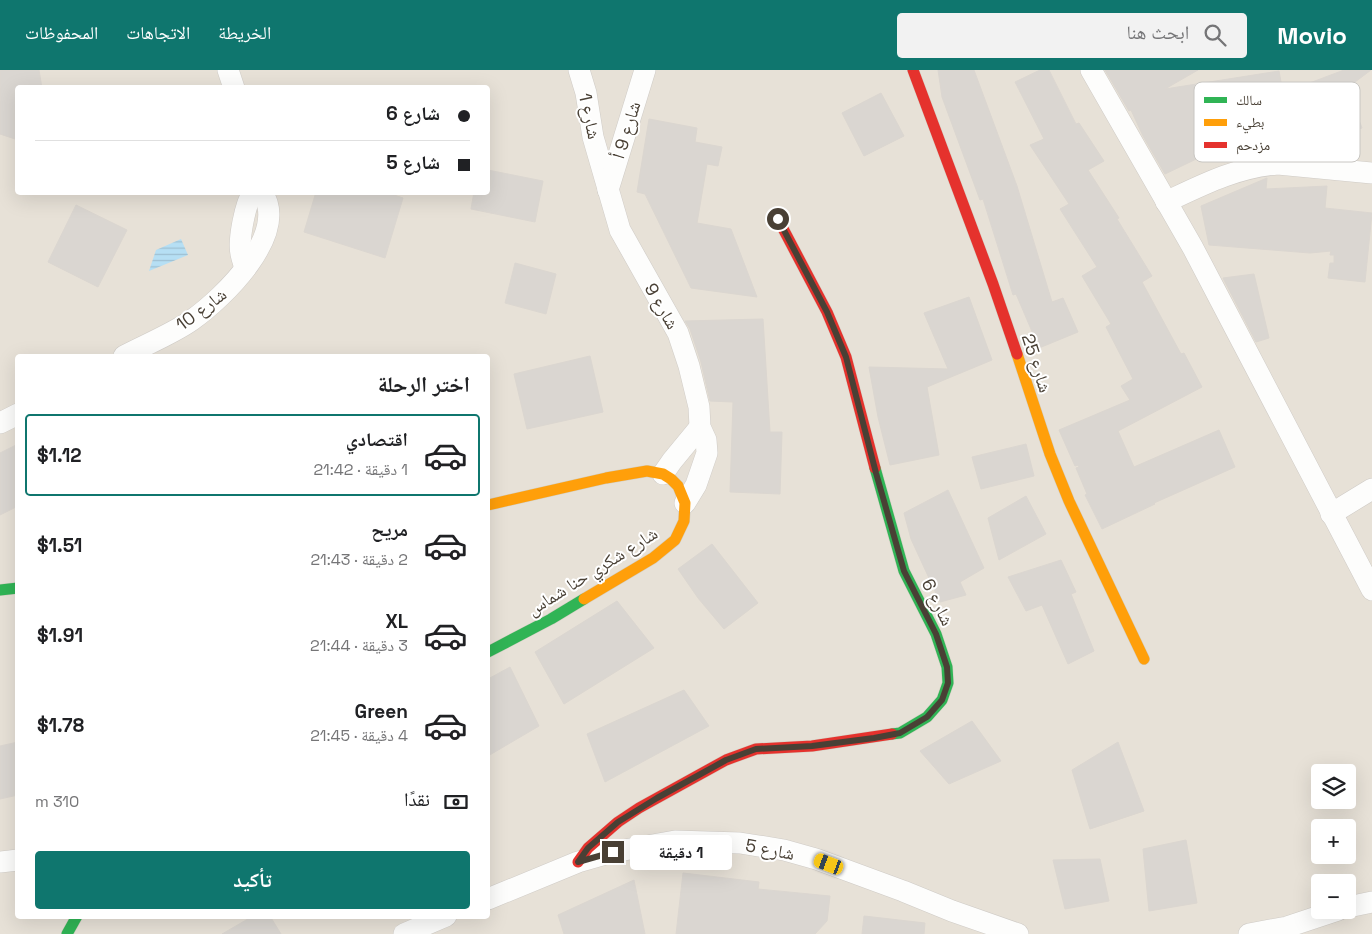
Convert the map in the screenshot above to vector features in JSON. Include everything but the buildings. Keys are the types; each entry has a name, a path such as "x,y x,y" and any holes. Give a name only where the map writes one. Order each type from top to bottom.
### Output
{"street":[{"path":"228,70 233,85"},
{"name":"شارع 1","path":"579,70 586,93 593,137 608,190"},
{"name":"شارع 9 أ","path":"608,190 645,70"},
{"name":"شارع 25","path":"913,70 993,284 1050,454 1069,501 1144,659"},
{"path":"1091,70 1193,248 1372,590"},
{"path":"1166,202 1220,177 1245,168 1262,165 1278,164 1372,173"},
{"name":"شارع 9","path":"608,190 620,230 678,333 689,366 697,399 700,427 706,440 708,453 696,485 685,503"},
{"path":"245,269 240,252 240,243 244,213 251,195"},
{"name":"شارع 10","path":"128,354 192,320 231,286 255,257 267,228 268,216 264,195"},
{"name":"شارع 6","path":"578,862 588,848 618,822 726,760 756,749 812,746 900,733 927,717 942,700 948,683 947,667 936,634 904,571 846,357 827,312 778,219"},
{"path":"0,423 15,416"},
{"path":"663,474 700,427"},
{"path":"490,506 606,478 647,471 663,474 671,479 678,486 685,503"},
{"path":"1331,514 1372,489"},
{"name":"شارع شكري حنا شماس","path":"490,651 552,619 652,558 675,540 684,521 685,503"},
{"path":"0,590 15,588"},
{"name":"شارع 5","path":"490,898 578,862 613,852 675,841 740,843 784,850 903,890 952,911 1018,934"},
{"path":"0,862 15,860"},
{"path":"1356,905 1372,902"},
{"path":"1249,934 1311,918"},
{"path":"67,934 75,919"},
{"path":"404,934 439,919"}],"shaded area":[{"path":"0,70 1372,70 1372,934 0,934"}],"water":[{"path":"181,239 188,255 149,271 156,250"}],"traffic: fast":[{"path":"875,468 904,571 936,634 947,667 948,683 942,700 927,717 900,733 892,734"},
{"path":"0,590 15,588"},
{"path":"490,651 551,619 584,599"},
{"path":"67,934 75,919"}],"traffic: slow":[{"path":"1017,354 1050,454 1069,501 1144,659"},
{"path":"490,505 606,478 647,471 663,474 678,486 685,503 684,521 675,540 653,558 584,599"}],"traffic: jam":[{"path":"913,70 993,284 1017,354"},
{"path":"778,219 827,312 846,357 875,468"},
{"path":"578,862 588,848 618,822 639,808 726,760 756,749 812,746 892,734"}],"route":[{"path":"613,852 578,862 588,848 618,822 639,808 726,760 756,749 812,746 900,733 927,717 942,700 948,683 947,667 936,634 904,571 846,357 827,312 778,219"}]}
